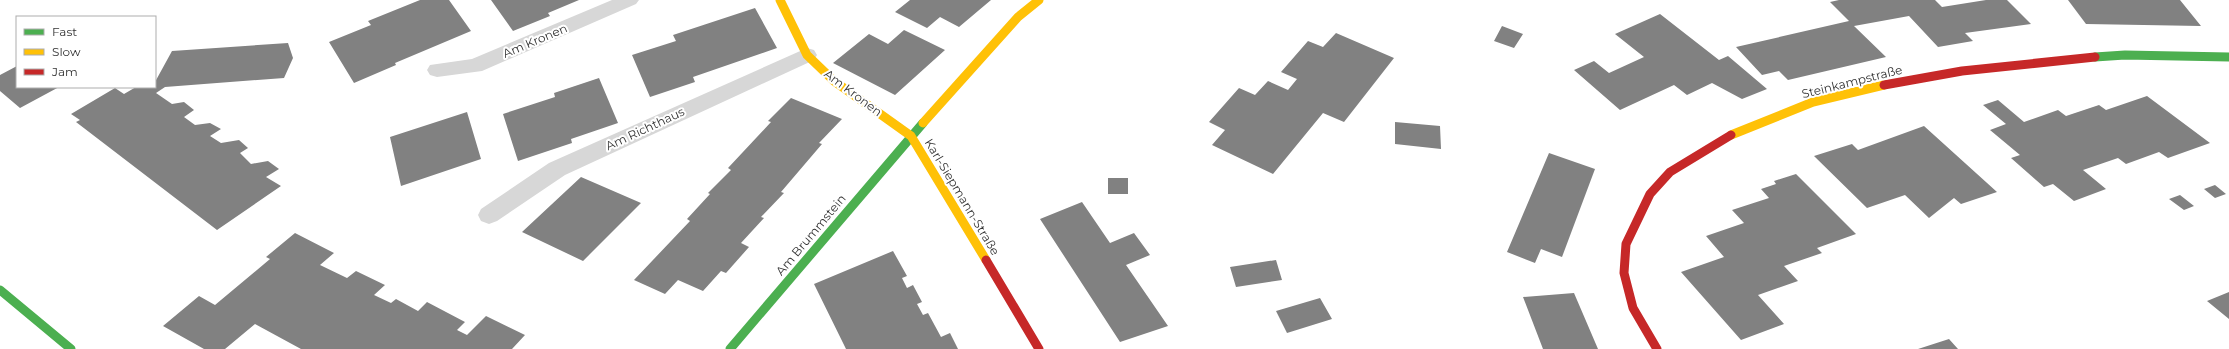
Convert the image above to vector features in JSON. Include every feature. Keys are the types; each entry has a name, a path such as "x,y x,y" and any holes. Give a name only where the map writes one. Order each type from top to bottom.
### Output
{"street":[{"name":"Am Kronen","path":"437,70 475,66 629,0"},
{"name":"Am Kronen","path":"780,0 807,55 834,81 911,136"},
{"name":"Karl-Siepmann-Straße","path":"1039,0 1018,17 911,136 1039,349"},
{"name":"Am Richthaus","path":"489,215 557,170 807,55"},
{"name":"Steinkampstraße","path":"1657,349 1633,308 1624,273 1626,244 1650,194 1670,172 1724,138 1813,102 1910,79 2013,64 2126,55 2229,57"},
{"name":"Am Brummstein","path":"730,349 911,136"},
{"path":"0,290 70,349"}],"building":[{"path":"420,0 449,0 471,31 395,63 396,65 354,83 329,42 371,25 368,21"},
{"path":"491,0 579,0 548,13 550,16 513,31"},
{"path":"910,0 991,0 959,27 940,17 927,28 895,12"},
{"path":"1839,0 1935,0 1942,7 1986,0 2007,0 2031,24 1965,33 1973,41 1938,47 1909,16 1854,26 1886,57 1788,80 1779,71 1762,75 1736,47 1849,21 1830,2"},
{"path":"2068,0 2180,0 2201,26 2086,24"},
{"path":"755,8 777,48 693,77 695,82 650,97 632,55 676,41 673,35"},
{"path":"1660,14 1719,60 1728,56 1767,89 1742,99 1712,83 1687,95 1674,85 1620,110 1574,70 1594,61 1609,73 1644,57 1615,34"},
{"path":"1502,26 1523,34 1514,48 1494,41"},
{"path":"904,30 945,50 895,95 833,63 869,34 888,44"},
{"path":"1336,33 1394,58 1344,122 1323,113 1273,174 1212,145 1225,130 1209,122 1239,88 1255,95 1268,81 1288,90 1297,79 1281,72 1308,41 1323,47"},
{"path":"288,43 293,58 284,78 165,87 156,93 172,104 184,102 194,110 184,117 195,125 210,123 221,129 210,136 221,143 239,140 248,148 240,153 251,164 268,161 279,169 266,177 281,186 217,230 76,122 80,120 71,114 115,88 124,94 134,88 156,88 156,80 172,51"},
{"path":"16,67 16,88 57,88 20,108 0,91 0,75"},
{"path":"599,78 618,123 571,139 572,143 518,161 503,114 555,97 554,93"},
{"path":"2147,96 2210,143 2168,158 2159,152 2126,164 2118,158 2083,170 2106,189 2074,201 2053,184 2044,187 2011,158 2020,155 1990,130 2006,124 1983,105 1998,100 2024,122 2058,110 2066,116 2099,105 2106,110"},
{"path":"791,98 842,119 819,143 822,144 781,192 784,193 761,217 764,218 741,243 749,247 726,273 721,271 703,291 678,280 665,294 634,280 690,221 687,219 710,194 708,193 731,170 728,168 771,122 768,121"},
{"path":"467,112 481,159 401,186 390,137"},
{"path":"1395,122 1440,126 1441,149 1395,144"},
{"path":"1924,126 1997,192 1961,204 1954,198 1929,218 1905,195 1867,208 1814,156 1852,144 1858,150"},
{"path":"1549,153 1595,169 1562,257 1541,249 1535,263 1507,252"},
{"path":"1796,174 1856,234 1817,248 1822,253 1784,266 1798,281 1758,295 1784,324 1741,340 1681,272 1724,257 1706,236 1744,223 1732,210 1769,198 1761,189 1776,184 1774,181"},
{"path":"581,177 641,203 583,261 522,232"},
{"path":"1108,178 1128,178 1128,194 1108,194"},
{"path":"2215,185 2226,194 2215,198 2204,189"},
{"path":"2180,195 2194,206 2184,210 2169,199"},
{"path":"1082,202 1110,243 1134,233 1150,255 1126,265 1168,326 1120,342 1040,219"},
{"path":"295,233 334,253 320,265 347,278 356,271 385,285 374,295 391,303 396,299 418,311 427,302 465,322 457,330 467,335 486,316 525,335 512,349 301,349 255,324 225,349 204,349 163,326 199,296 215,305 270,259 266,257"},
{"path":"893,251 907,276 902,278 907,288 913,285 922,302 917,304 923,315 928,313 941,337 950,333 958,349 846,349 814,284"},
{"path":"1276,260 1282,280 1236,287 1230,267"},
{"path":"2229,292 2229,319 2207,301"},
{"path":"1574,293 1598,349 1543,349 1523,297"},
{"path":"1320,298 1332,319 1287,333 1276,311"},
{"path":"1949,339 1958,349 1918,349"}],"traffic: fast":[{"path":"2095,57 2125,55 2229,57"},
{"path":"730,349 923,123"},
{"path":"0,290 71,349"}],"traffic: slow":[{"path":"780,0 807,55 834,81 911,136 986,260"},
{"path":"923,123 1018,17 1039,0"},
{"path":"1731,135 1813,102 1884,85"}],"traffic: jam":[{"path":"1884,85 1910,79 1962,71 2015,64 2095,57"},
{"path":"1657,349 1633,308 1624,273 1626,244 1650,194 1670,172 1731,135"},
{"path":"986,260 1039,349"}]}
